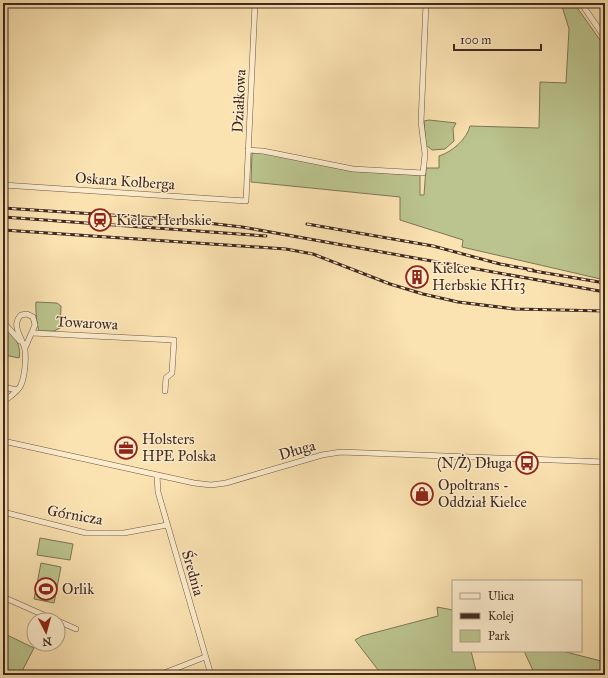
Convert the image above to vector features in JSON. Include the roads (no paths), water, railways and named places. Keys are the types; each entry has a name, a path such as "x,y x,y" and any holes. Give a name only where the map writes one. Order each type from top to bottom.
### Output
{"street":[{"name":"Działkowa","path":"246,201 255,3"},
{"path":"248,150 263,150 354,168 422,173 424,154 421,122 426,3"},
{"path":"581,3 605,38"},
{"name":"Oskara Kolberga","path":"3,185 246,201"},
{"path":"3,402 21,384 25,348 35,323 33,317 27,314 21,315 16,325 25,348"},
{"path":"3,322 5,327 25,348"},
{"name":"Towarowa","path":"32,333 174,340 172,373 166,378 164,391"},
{"path":"3,387 16,390"},
{"name":"Długa","path":"3,441 157,476 194,483 218,484 322,455 348,451 605,462"},
{"name":"Średnia","path":"157,476 157,488 167,525 211,675"},
{"name":"Górnicza","path":"3,512 86,532 124,532 167,525"},
{"path":"3,597 37,612"},
{"path":"66,625 76,629"},
{"path":"159,675 205,657"},
{"path":"3,671 13,675"}],"railway":[{"path":"3,208 172,219 242,227 605,292"},
{"path":"3,217 266,236"},
{"path":"307,224 433,246 500,264 533,270"},
{"path":"3,230 286,249 313,254 390,284 423,294 458,302 515,309 605,311"},
{"path":"528,270 605,283"}],"place":[{"name":"Kielce Herbskie","path":"100,220"},
{"name":"Kielce Herbskie KH13","path":"417,277"},
{"name":"Holsters HPE Polska","path":"126,448"},
{"name":"(N/Ż) Długa","path":"527,463"},
{"name":"Opoltrans - Oddział Kielce","path":"422,494"},
{"name":"Orlik","path":"46,589"}]}
